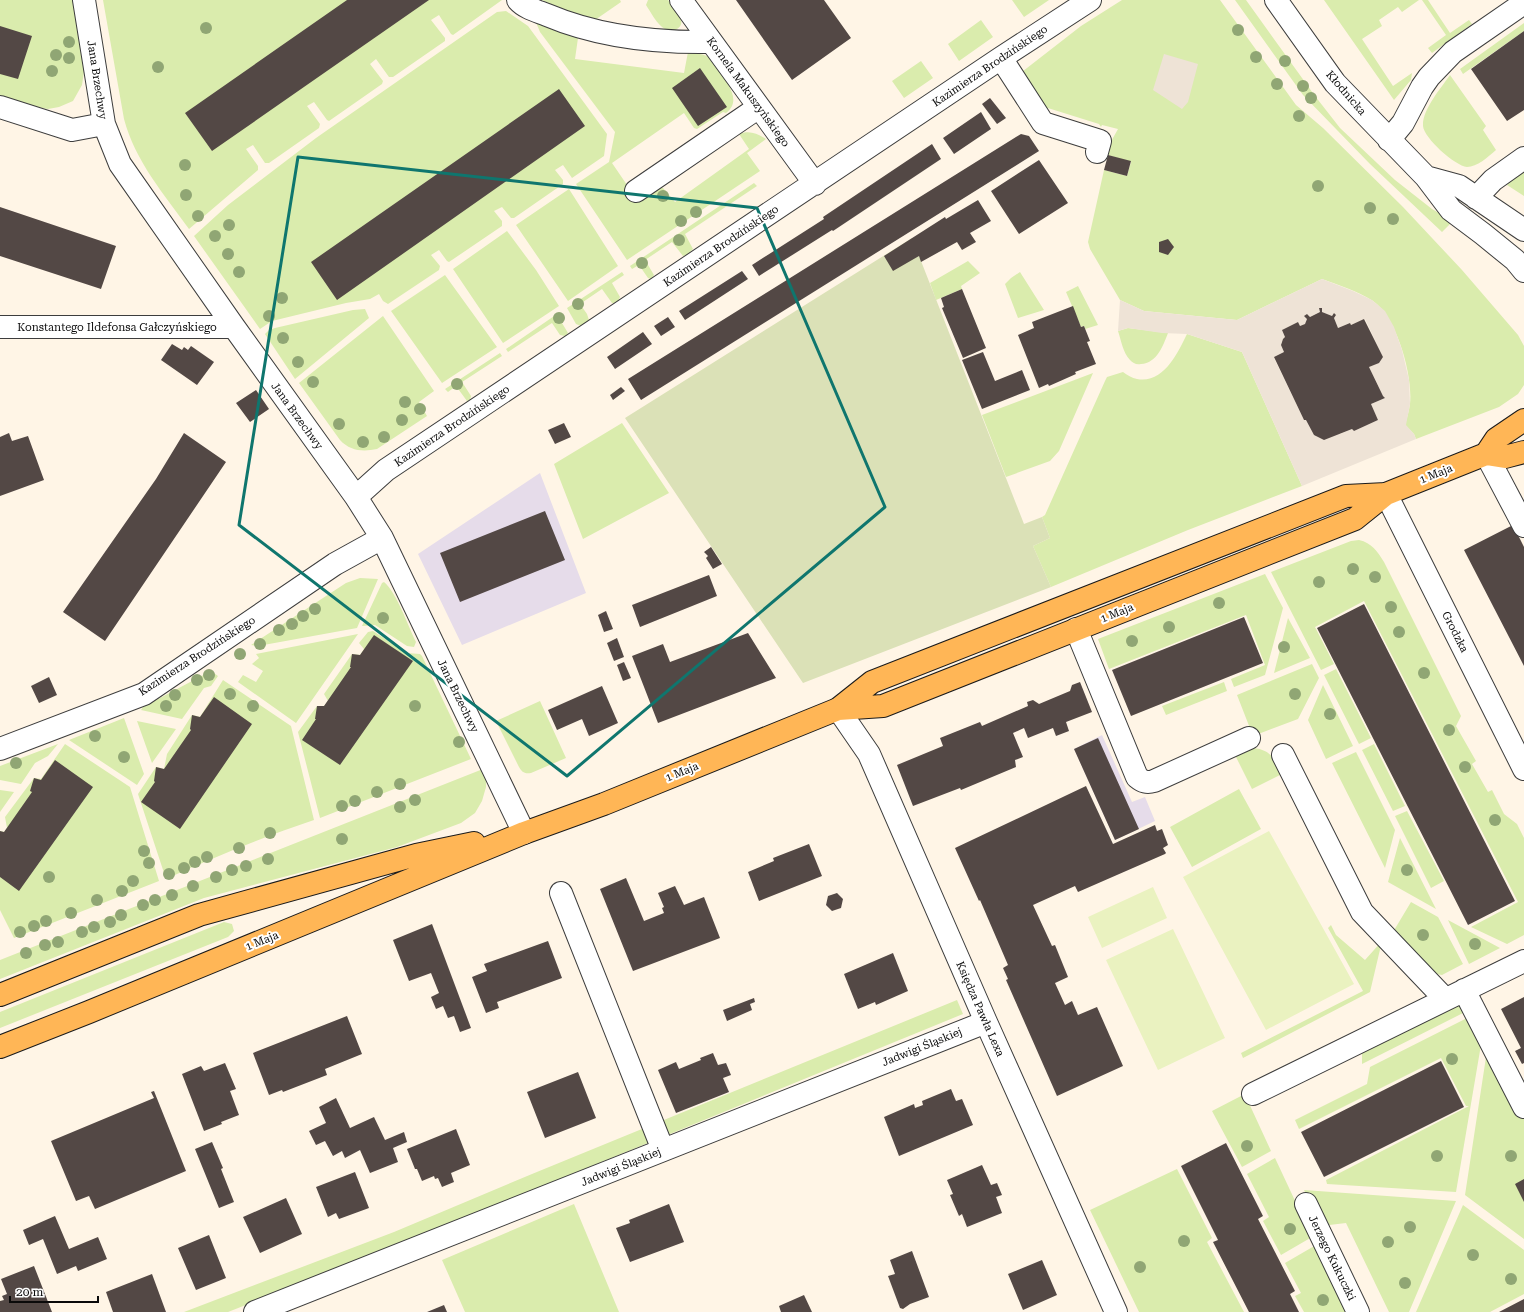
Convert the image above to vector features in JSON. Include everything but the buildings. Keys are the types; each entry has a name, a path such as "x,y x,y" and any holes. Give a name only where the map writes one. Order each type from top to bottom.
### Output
{"main road":[{"path":"1486,454 1496,439 1524,420"},
{"name":"1 Maja","path":"838,709 883,706 1355,519 1386,494 1486,454 1505,457 1524,452"},
{"name":"1 Maja","path":"0,1047 89,1012 524,833 604,804 838,709 872,682 1346,496 1386,494"},
{"name":"1 Maja","path":"0,995 199,916 416,855 524,833"}],"street":[{"name":"Jana Brzechwy","path":"84,0 104,124 120,164 234,327 356,497 382,538 524,833"},
{"path":"518,0 534,10 570,25 622,36 676,43 711,42"},
{"name":"Kornela Makuszyńskiego","path":"681,0 815,184"},
{"name":"Kazimierza Brodzińskiego","path":"356,497 386,470 1090,0"},
{"name":"Kłodnicka","path":"1276,0 1335,83 1426,177 1451,210 1515,260 1524,271"},
{"path":"1389,140 1403,123 1422,87 1446,58 1524,3"},
{"path":"1001,58 1043,123 1100,141 1097,152"},
{"path":"0,107 72,130 104,124"},
{"path":"636,191 759,107"},
{"path":"1476,198 1493,180 1524,158"},
{"name":"Kłodnicka","path":"1426,177 1459,186 1524,230"},
{"name":"Konstantego Ildefonsa Gałczyńskiego","path":"0,327 234,327"},
{"path":"1486,454 1524,526"},
{"name":"Grodzka","path":"1386,494 1524,769"},
{"name":"Kazimierza Brodzińskiego","path":"0,749 144,694 335,564 382,538"},
{"path":"1076,629 1137,778 1142,782 1154,781 1249,738"},
{"name":"Księdza Pawła Lexa","path":"838,709 869,754 986,1022 1116,1312"},
{"path":"1283,755 1362,912 1455,995 1524,1107"},
{"path":"561,893 663,1150"},
{"path":"1253,1094 1524,961"},
{"name":"Jadwigi Śląskiej","path":"255,1312 986,1022"},
{"name":"Jerzego Kukuczki","path":"1306,1204 1358,1312"}],"highlighted area":[{"path":"298,157 757,208 885,507 567,776 239,525"}],"shaded area":[{"path":"1164,54 1198,64 1188,102 1182,109 1153,90"},
{"path":"1322,279 1372,300 1385,311 1394,327 1402,350 1409,380 1410,404 1406,425 1414,434 1416,439 1302,486 1242,352 1187,334 1162,333 1128,328 1118,331 1120,300 1144,311 1237,320","holes":["1319,308 1322,308 1322,312 1332,316 1334,313 1336,315 1334,318 1338,328 1350,323 1351,325 1365,319 1383,357 1376,364 1369,367 1385,398 1371,404 1378,420 1354,431 1352,429 1340,434 1328,410 1304,420 1274,358 1284,352 1281,344 1285,337 1282,330 1298,322 1300,326 1305,324 1307,319 1305,316 1307,314 1310,317 1320,312"]},
{"path":"540,473 586,593 462,645 418,554"},
{"path":"1102,735 1132,802 1145,797 1155,821 1115,840 1074,749"}],"green space":[{"path":"0,0 75,0 85,65 82,85 73,101 59,107 48,109 31,106 0,96"},
{"path":"103,0 502,0 453,35 439,15 431,20 445,38 445,41 393,77 389,77 376,59 370,64 383,81 382,84 329,121 314,102 307,106 320,124 319,128 269,163 265,163 253,145 246,149 258,166 258,170 189,229 151,177 135,149 129,134 124,119"},
{"path":"542,0 620,0 621,2 595,20 583,18"},
{"path":"648,0 668,0 681,18 680,26 673,30 668,30 662,27 646,5"},
{"path":"1012,0 1049,0 1024,17"},
{"path":"1122,0 1220,0 1296,105 1323,128 1403,207 1462,270 1518,335 1524,346 1524,385 1518,394 1499,407 1416,439 1414,434 1405,425 1409,412 1410,392 1409,378 1402,348 1396,333 1382,309 1373,301 1361,294 1322,279 1237,320 1144,311 1120,300 1090,249 1088,242 1104,170 1127,176 1131,162 1104,154 1118,129 1102,125 1101,127 1099,124 1035,104 1018,75 1081,26"},
{"path":"1235,0 1246,0 1315,96 1340,128 1395,180 1432,209 1453,221 1442,232 1370,164 1303,95"},
{"path":"1324,0 1419,0 1402,12 1398,7 1379,20 1382,26 1362,39 1393,86 1412,73 1411,80 1394,100"},
{"path":"1422,0 1428,0 1450,33 1469,20 1472,24 1432,53 1428,48 1446,35"},
{"path":"506,11 528,26 607,134 604,156 572,178 563,165 555,170 563,180 563,184 514,218 511,218 502,207 494,211 502,221 502,226 449,262 439,250 431,255 440,266 439,270 388,304 383,301 379,294 370,299 346,303 272,321 260,329 194,236 228,205 316,138 497,12"},
{"path":"535,20 578,38 575,59 684,73 688,52 697,53 712,59 730,87 733,103 731,108 726,113 723,112 697,129 694,128 684,113 612,163 638,201 660,187 663,188 675,202 749,149 739,134 746,132 759,135 766,139 747,153 760,171 627,260 576,184 609,162 615,132 540,32"},
{"path":"981,20 993,37 959,61 948,44"},
{"path":"1524,23 1524,31 1463,74 1460,69"},
{"path":"921,61 933,78 904,98 892,81"},
{"path":"1450,75 1486,126 1483,130 1496,150 1482,161 1471,167 1455,162 1448,157 1434,144 1423,126 1429,106"},
{"path":"1524,171 1524,196 1507,185 1512,179"},
{"path":"754,183 757,186 685,234 693,249 687,255 683,256 672,242 645,260 654,275 651,279 648,278 639,265 632,269 630,266"},
{"path":"569,189 618,266 568,301 516,225"},
{"path":"507,231 536,270 559,306 503,343 453,269"},
{"path":"912,238 1024,524 1042,517 1050,538 1033,546 1051,587 803,683 625,418"},
{"path":"968,261 980,273 961,286 962,289 936,300 930,283"},
{"path":"622,272 624,275 612,283 620,297 618,301 612,303 602,289 580,304 589,320 581,326 576,324 567,308"},
{"path":"1020,272 1044,310 1018,318 1005,284"},
{"path":"445,275 497,347 442,383 391,311"},
{"path":"1078,286 1098,325 1085,329 1084,326 1081,327 1066,292"},
{"path":"365,309 369,318 295,379 265,334 269,330 275,328 353,310"},
{"path":"560,312 562,316 559,318 568,333 565,336 560,335 552,323 508,352 506,349"},
{"path":"383,316 434,391 419,402 427,416 377,449 357,450 344,444 340,440 299,383"},
{"path":"1128,328 1168,333 1159,353 1151,361 1147,363 1135,364 1126,354 1118,331"},
{"path":"1187,334 1242,352 1302,486 1188,530 1051,587 1033,546 1050,538 1042,517 1045,515 1107,377 1123,372 1137,379 1155,377 1169,365"},
{"path":"500,353 502,356 462,382 471,396 470,400 467,401 456,386 448,392 445,389"},
{"path":"1093,373 1059,451 1050,461 1006,477 982,415"},
{"path":"622,423 669,493 583,539 554,464"},
{"path":"1359,540 1371,545 1384,562 1461,716 1456,726 1476,761 1472,764 1488,792 1492,790 1504,814 1517,824 1524,838 1524,935 1507,944 1471,927 1518,902 1364,601 1315,627 1334,664 1321,670 1271,572 1351,541"},
{"path":"1265,574 1283,608 1265,675 1234,687 1231,679 1265,665 1246,615 1109,669 1098,639"},
{"path":"360,578 378,579 357,628 258,646 251,645 346,583"},
{"path":"384,582 389,587 402,610 416,642 414,647 407,646 375,625 362,626 382,583"},
{"path":"1288,618 1310,658 1274,673"},
{"path":"373,631 407,653 420,654 422,656 471,759 320,818 298,732 317,706 324,706 328,701 324,694 352,654 360,655 364,649 359,643 368,632"},
{"path":"358,634 296,723 238,682 243,675 256,682 263,671 252,664 259,658 256,654"},
{"path":"1312,664 1319,678 1298,719 1253,736 1237,695"},
{"path":"1336,669 1371,738 1359,744 1324,675"},
{"path":"211,671 218,676 211,686 204,688 182,719 141,710 143,707"},
{"path":"223,680 291,726 314,820 276,833 166,879 138,794 156,767 164,769 167,754 192,715 200,717"},
{"path":"1224,682 1227,691 1166,715 1162,706"},
{"path":"1323,685 1353,746 1326,759 1308,720"},
{"path":"540,701 566,758 531,773 525,773 519,767 496,721"},
{"path":"124,718 144,774 137,785 69,740"},
{"path":"137,721 176,729 152,763"},
{"path":"58,744 48,756 35,763 21,784 0,780 0,766"},
{"path":"65,744 130,787 159,881 14,938 0,910 0,831 4,832 7,828 5,817 34,778 41,779"},
{"path":"1374,744 1405,806 1393,811 1362,750"},
{"path":"1253,748 1264,751 1272,756 1282,774 1252,789 1235,755"},
{"path":"1356,752 1395,830 1385,868 1332,763"},
{"path":"483,769 486,774 486,787 482,801 475,813 461,823 397,847 204,898 0,979 0,960"},
{"path":"1239,789 1261,829 1192,867 1170,827"},
{"path":"0,790 14,792 0,812"},
{"path":"1407,811 1444,881 1431,888 1395,816"},
{"path":"1269,831 1354,984 1266,1030 1183,877"},
{"path":"1400,838 1436,909 1388,882"},
{"path":"1153,887 1167,918 1102,948 1088,917"},
{"path":"1411,902 1438,917 1463,964 1442,975 1427,972 1390,937"},
{"path":"1448,920 1500,948 1469,964"},
{"path":"224,922 232,924 234,931 228,937 0,1028 0,1012"},
{"path":"1331,925 1336,935 1365,960 1382,941 1370,992 1243,1058 1241,1053 1363,991 1328,928"},
{"path":"1173,929 1225,1038 1158,1070 1106,960"},
{"path":"1462,997 1469,1010 1362,1064 1362,1050"},
{"path":"957,1000 963,1014 428,1233 228,1312 184,1312 394,1232"},
{"path":"1473,1015 1483,1033 1456,1192 1327,1184 1326,1180 1469,1106 1466,1106 1441,1058 1299,1129 1295,1120 1367,1084 1370,1067"},
{"path":"1488,1044 1524,1114 1524,1239 1465,1195"},
{"path":"1241,1096 1247,1099 1271,1151 1242,1167 1212,1111"},
{"path":"1275,1158 1312,1237 1281,1255 1263,1221 1269,1217 1247,1174"},
{"path":"1177,1169 1212,1238 1207,1242 1244,1312 1139,1312 1090,1210"},
{"path":"1304,1190 1456,1201 1409,1312 1389,1312 1346,1223 1321,1226"},
{"path":"574,1204 619,1312 465,1312 442,1260"},
{"path":"1463,1205 1524,1250 1524,1294 1490,1312 1416,1312"},
{"path":"1316,1245 1348,1312 1304,1312 1295,1296 1301,1293 1285,1263"}]}
